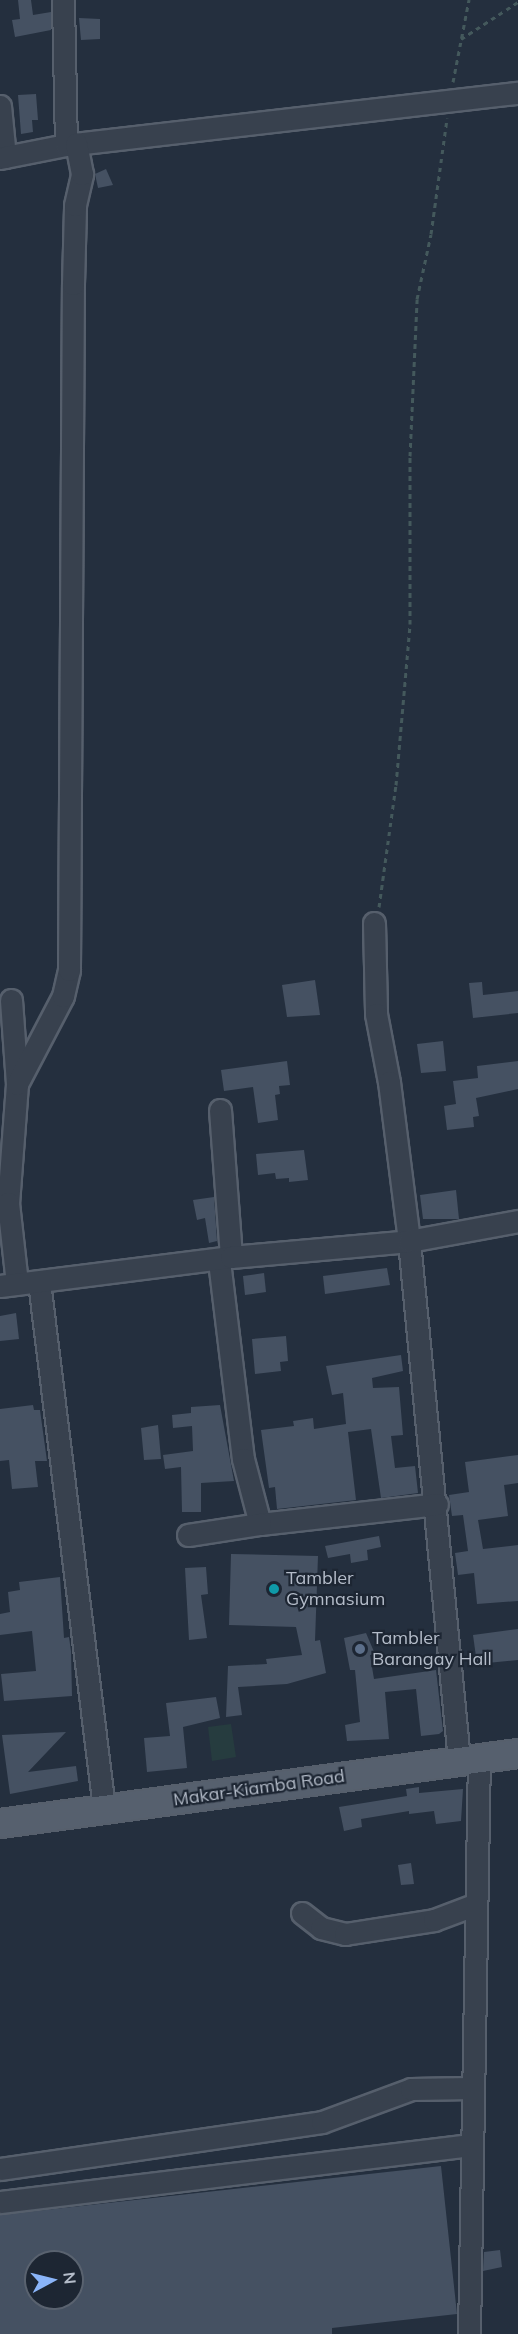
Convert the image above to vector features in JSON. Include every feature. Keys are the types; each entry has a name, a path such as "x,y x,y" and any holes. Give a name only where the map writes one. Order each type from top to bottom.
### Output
{"main road":[{"name":"Makar-Kiamba Road","path":"0,1823 518,1753"}],"street":[{"path":"17,1084 63,996 69,970 73,284 75,205 82,174 71,145 63,0"},
{"path":"0,106 3,158 71,145 450,98 518,93"},
{"path":"374,923 376,1014 389,1082 409,1241 437,1504 469,1759 474,1905 469,2334"},
{"path":"11,1000 17,1084 8,1182 8,1285 225,1259 409,1241 518,1221"},
{"path":"220,1110 225,1259 243,1459 260,1524"},
{"path":"39,1282 104,1808"},
{"path":"188,1535 260,1524 437,1504"},
{"path":"302,1913 321,1929 345,1934 434,1920 474,1905"},
{"path":"0,2169 322,2122 411,2089 472,2088"},
{"path":"0,2202 471,2145"}],"path":[{"path":"374,923 384,885 408,660 417,299 431,234 450,98 469,0"},
{"path":"460,40 518,2"}],"green space":[{"path":"231,1724 236,1757 212,1761 208,1727"}],"building":[{"path":"18,0 31,0 33,15 51,12 51,30 15,37 12,20 20,19"},
{"path":"79,18 100,19 100,39 81,40"},
{"path":"36,94 38,120 32,120 33,132 21,134 18,95"},
{"path":"106,169 113,185 98,188 95,174"},
{"path":"315,980 320,1015 287,1017 282,985"},
{"path":"482,982 483,995 518,991 518,1013 473,1018 469,983"},
{"path":"443,1041 446,1071 421,1073 417,1044"},
{"path":"287,1061 290,1085 279,1086 280,1094 275,1095 278,1120 258,1123 253,1087 224,1091 221,1070"},
{"path":"518,1061 518,1089 476,1098 479,1116 473,1117 474,1127 447,1130 444,1106 456,1104 453,1081 478,1078 477,1066"},
{"path":"304,1150 308,1180 289,1182 289,1178 276,1179 275,1173 258,1175 256,1154"},
{"path":"456,1190 459,1219 423,1219 420,1195"},
{"path":"214,1197 217,1241 209,1243 205,1218 197,1220 193,1200"},
{"path":"387,1268 390,1285 325,1294 323,1276"},
{"path":"264,1273 266,1292 245,1295 243,1276"},
{"path":"16,1313 19,1339 0,1341 0,1316"},
{"path":"286,1336 288,1361 280,1362 281,1371 255,1374 252,1339"},
{"path":"401,1355 403,1371 372,1378 373,1388 399,1387 403,1435 391,1436 395,1468 415,1466 418,1493 381,1498 371,1429 348,1432 356,1500 277,1509 275,1487 269,1488 261,1430 294,1426 293,1421 313,1418 314,1429 346,1424 343,1393 332,1395 326,1366"},
{"path":"33,1405 34,1410 40,1410 47,1461 35,1461 38,1487 12,1489 9,1460 0,1461 0,1409"},
{"path":"220,1405 234,1481 201,1483 201,1512 182,1512 181,1467 165,1469 163,1455 193,1451 192,1426 173,1428 172,1415 191,1413 191,1407"},
{"path":"158,1425 161,1459 144,1460 141,1428"},
{"path":"518,1455 518,1483 504,1485 508,1516 478,1520 483,1549 518,1545 518,1601 477,1604 474,1573 458,1575 455,1553 468,1551 463,1515 452,1516 449,1495 469,1492 465,1462"},
{"path":"379,1536 381,1547 367,1550 368,1560 351,1563 350,1554 328,1558 325,1546"},
{"name":"Tambler Gymnasium","path":"231,1554 318,1556 315,1641 320,1640 326,1673 287,1684 238,1687 242,1715 226,1717 228,1666 267,1664 266,1659 302,1655 296,1627 229,1625"},
{"path":"206,1567 208,1594 201,1595 207,1638 189,1640 185,1568"},
{"path":"60,1577 64,1638 69,1637 71,1651 72,1696 4,1701 1,1674 36,1671 32,1631 0,1635 0,1614 10,1612 8,1592 20,1590 19,1582"},
{"path":"518,1629 518,1660 477,1664 473,1635"},
{"path":"366,1633 375,1654 370,1655 374,1679 436,1670 443,1731 439,1734 421,1736 416,1689 385,1692 389,1739 347,1741 345,1725 360,1722 355,1670 350,1670 344,1638"},
{"path":"216,1697 220,1718 183,1727 187,1768 147,1772 144,1738 170,1736 166,1703"},
{"path":"66,1732 28,1772 76,1766 78,1781 10,1794 2,1735"},
{"path":"419,1787 419,1793 463,1789 461,1821 436,1824 434,1811 409,1814 409,1811 361,1819 362,1827 344,1831 339,1807 407,1796 406,1789"},
{"path":"411,1863 414,1884 401,1885 398,1865"},
{"path":"441,2166 457,2314 332,2328 332,2334 0,2334 0,2215"},
{"path":"500,2250 502,2267 483,2271 484,2252"}],"place":[{"name":"Tambler Gymnasium","path":"274,1589"},
{"name":"Tambler Barangay Hall","path":"360,1649"}]}
